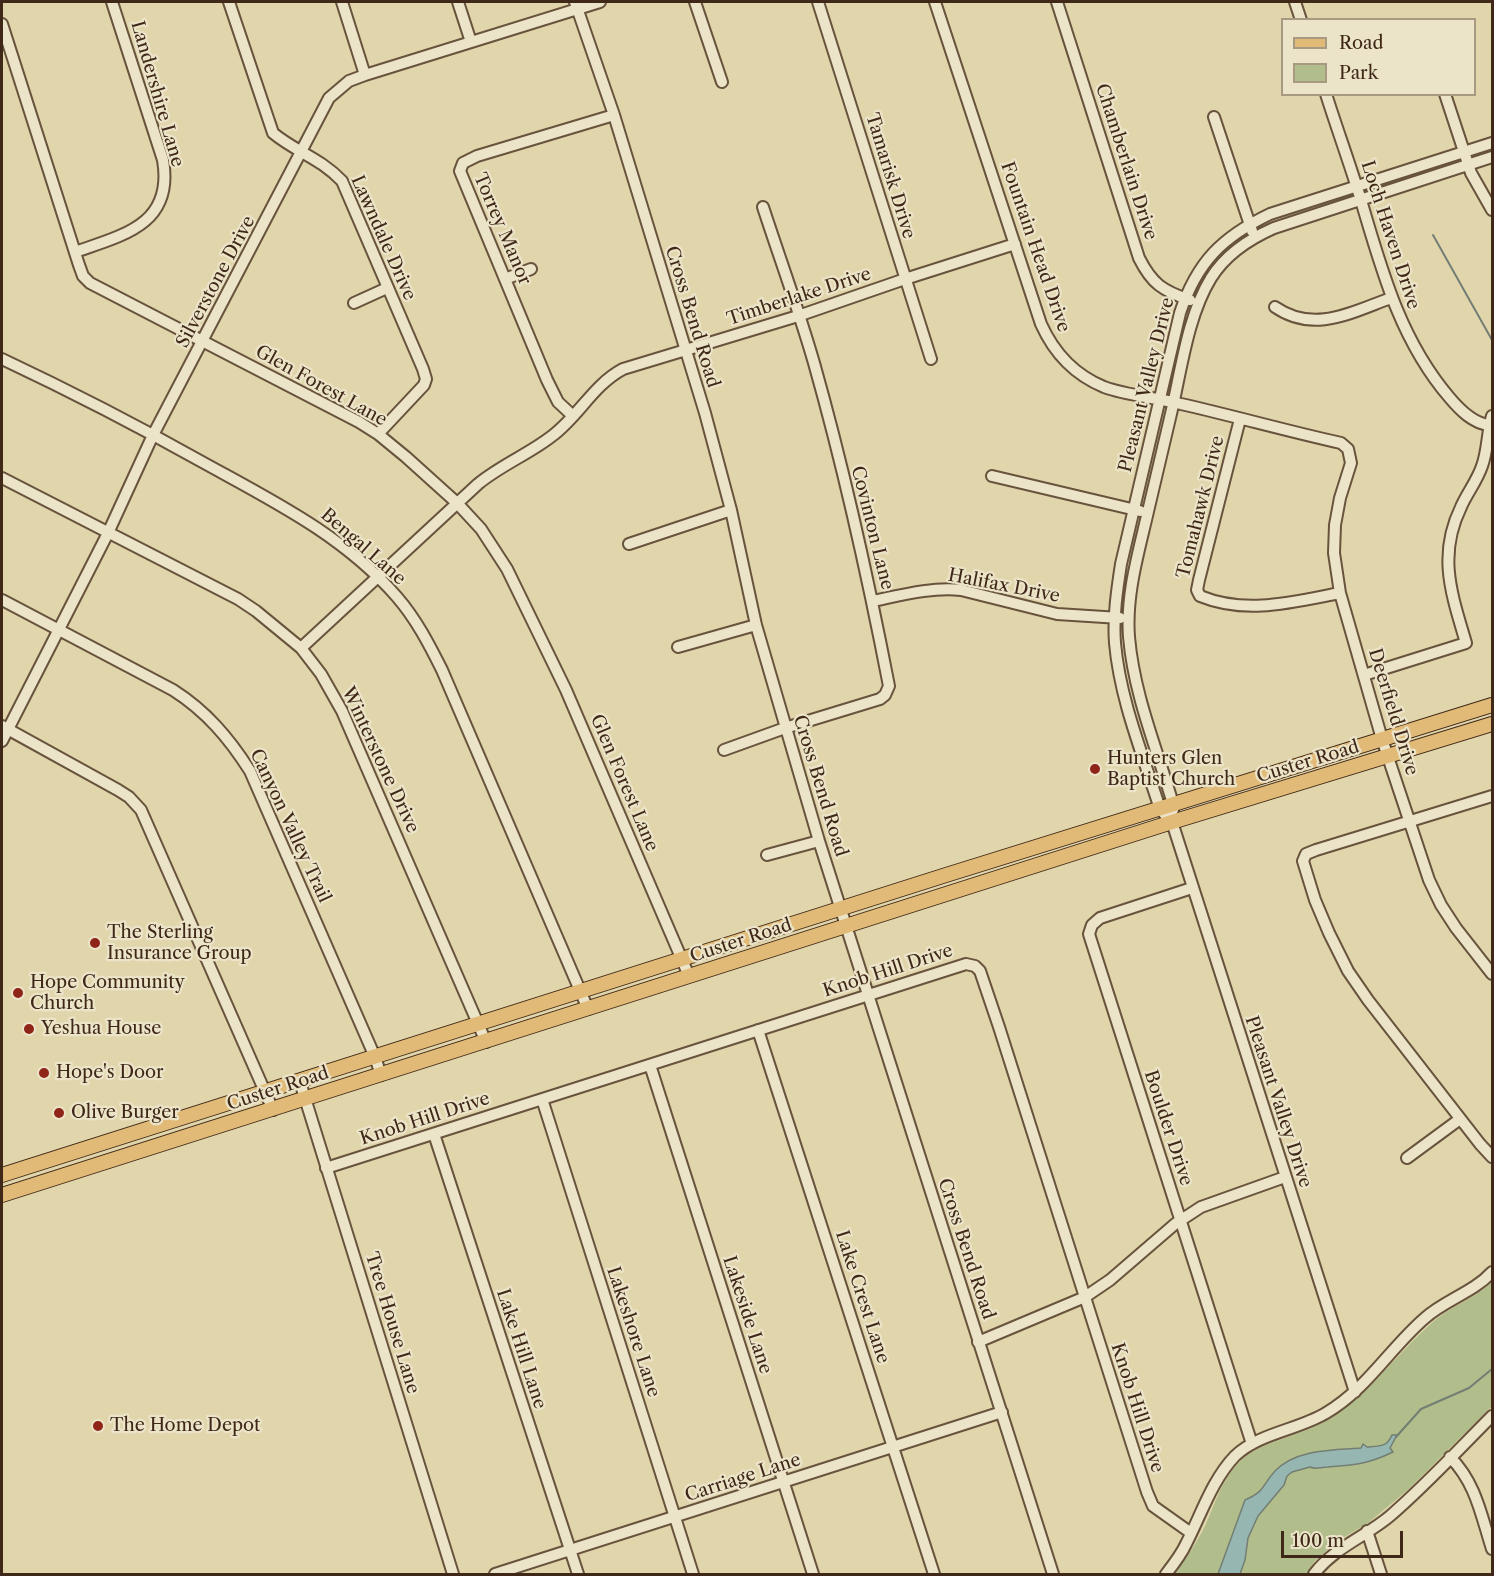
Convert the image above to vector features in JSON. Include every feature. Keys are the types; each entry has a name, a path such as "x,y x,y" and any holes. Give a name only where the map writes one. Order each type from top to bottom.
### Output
{"main road":[{"name":"Custer Road","path":"2,1175 841,908 1492,705"},
{"name":"Custer Road","path":"2,1196 1172,822 1492,724"}],"street":[{"name":"Landershire Lane","path":"75,252 124,234 146,221 162,198 165,184 163,160 112,2"},
{"name":"Lawndale Drive","path":"229,2 268,124 273,133 286,144 329,167 342,181 423,369 426,380 421,391 378,434"},
{"path":"342,2 366,75"},
{"path":"458,2 471,42"},
{"name":"Silverstone Drive","path":"2,741 5,728 108,533 153,435 329,98 349,81 576,5 600,2"},
{"path":"695,2 722,82"},
{"name":"Tamarisk Drive","path":"818,2 931,359"},
{"name":"Fountain Head Drive","path":"935,2 1041,324 1058,354 1078,372 1105,387 1341,444"},
{"name":"Chamberlain Drive","path":"1057,2 1139,258 1145,270 1161,289 1198,303"},
{"path":"1295,2 1300,18"},
{"name":"Cross Bend Road","path":"576,5 614,116 705,413 756,625 819,841 1053,1575"},
{"name":"Glen Forest Lane","path":"2,24 83,276 90,284 204,341 378,434 457,503 487,538 523,599 566,690 689,976"},
{"name":"Loch Haven Drive","path":"1327,96 1361,200 1375,252 1404,328 1442,389 1460,409 1476,420 1491,420"},
{"path":"1446,96 1468,165 1492,210"},
{"name":"Torrey Manor","path":"573,416 558,402 547,380 460,171 463,163 477,156 614,116"},
{"path":"1214,117 1254,237"},
{"name":"Pleasant Valley Drive","path":"1167,806 1126,700 1116,652 1115,618 1120,564 1185,298 1198,271 1209,255 1228,237 1270,214 1492,143"},
{"name":"Pleasant Valley Drive","path":"1355,1392 1167,806 1132,660 1129,618 1136,564 1198,303 1217,270 1254,237 1274,228 1492,157"},
{"name":"Covinton Lane","path":"724,750 785,728 871,702 885,695 889,686 873,601 824,401 763,207"},
{"name":"Timberlake Drive","path":"301,648 490,473 551,437 610,376 623,369 798,316 1015,244"},
{"path":"505,279 531,269"},
{"path":"354,303 387,288"},
{"path":"1275,307 1300,320 1319,321 1391,298"},
{"name":"Bengal Lane","path":"2,359 153,435 316,526 397,597 414,620 437,661 588,1009"},
{"name":"Tomahawk Drive","path":"1240,419 1199,580 1197,590 1200,596 1250,607 1270,607 1340,593"},
{"path":"1364,675 1466,643 1449,585 1448,546 1453,526 1483,465 1491,420"},
{"name":"Deerfield Drive","path":"1341,444 1348,449 1351,463 1340,498 1335,525 1334,553 1340,593 1382,739 1429,880 1456,928 1492,974"},
{"path":"992,476 1148,513"},
{"name":"Winterstone Drive","path":"2,478 238,599 301,648 321,674 342,711 486,1042"},
{"path":"629,544 730,510"},
{"name":"Halifax Drive","path":"873,601 926,590 946,589 961,590 1058,614 1129,618"},
{"name":"Canyon Valley Trail","path":"2,600 189,700 231,741 250,771 381,1075"},
{"path":"678,647 756,625"},
{"path":"1126,700 1140,696"},
{"path":"5,728 118,790 129,797 141,810 273,1110"},
{"path":"1492,796 1316,850 1306,854 1303,861 1329,933 1348,971 1368,1000 1492,1157"},
{"path":"767,855 819,841"},
{"name":"Boulder Drive","path":"1192,888 1100,918 1092,925 1089,934 1251,1444"},
{"name":"Knob Hill Drive","path":"326,1168 966,964 975,966 980,971 1147,1492 1154,1506 1191,1533"},
{"name":"Lake Crest Lane","path":"758,1030 934,1575"},
{"name":"Lakeside Lane","path":"650,1065 813,1575"},
{"name":"Tree House Lane","path":"300,1082 453,1575"},
{"name":"Lakeshore Lane","path":"542,1099 693,1575"},
{"path":"1407,1158 1461,1119"},
{"name":"Lake Hill Lane","path":"434,1134 578,1575"},
{"path":"978,1342 1085,1297 1110,1280 1180,1220 1211,1203 1285,1177"},
{"path":"1166,1575 1185,1547 1217,1480 1237,1455 1251,1444 1327,1413 1355,1392 1437,1307 1475,1287 1492,1272"},
{"name":"Carriage Lane","path":"495,1575 1002,1412"},
{"path":"1314,1575 1323,1562 1338,1549 1389,1516 1492,1416"},
{"path":"1450,1457 1462,1470 1473,1489 1492,1549"},
{"path":"1367,1532 1382,1575"}],"green space":[{"path":"1492,1282 1492,1406 1410,1488 1368,1523 1336,1542 1315,1561 1306,1574 1175,1574 1202,1532 1224,1482 1245,1457 1266,1445 1311,1428 1332,1417 1373,1383 1435,1320 1479,1293"}],"water":[{"path":"1392,1435 1397,1435 1390,1448 1393,1452 1376,1459 1346,1466 1310,1467 1292,1472 1258,1516 1248,1538 1245,1560 1240,1574 1218,1574 1245,1500 1260,1491 1275,1471 1293,1458 1327,1450 1361,1448 1363,1444 1367,1447 1382,1445 1388,1442"}],"waterway":[{"path":"1433,235 1492,340"},
{"path":"1396,1437 1421,1409 1469,1388 1492,1369"}],"place":[{"name":"Hunters Glen Baptist Church","path":"1095,769"},
{"name":"The Sterling Insurance Group","path":"95,943"},
{"name":"Hope Community Church","path":"18,993"},
{"name":"Yeshua House","path":"29,1029"},
{"name":"Hope's Door","path":"44,1073"},
{"name":"Olive Burger","path":"59,1113"},
{"name":"The Home Depot","path":"98,1426"}]}
